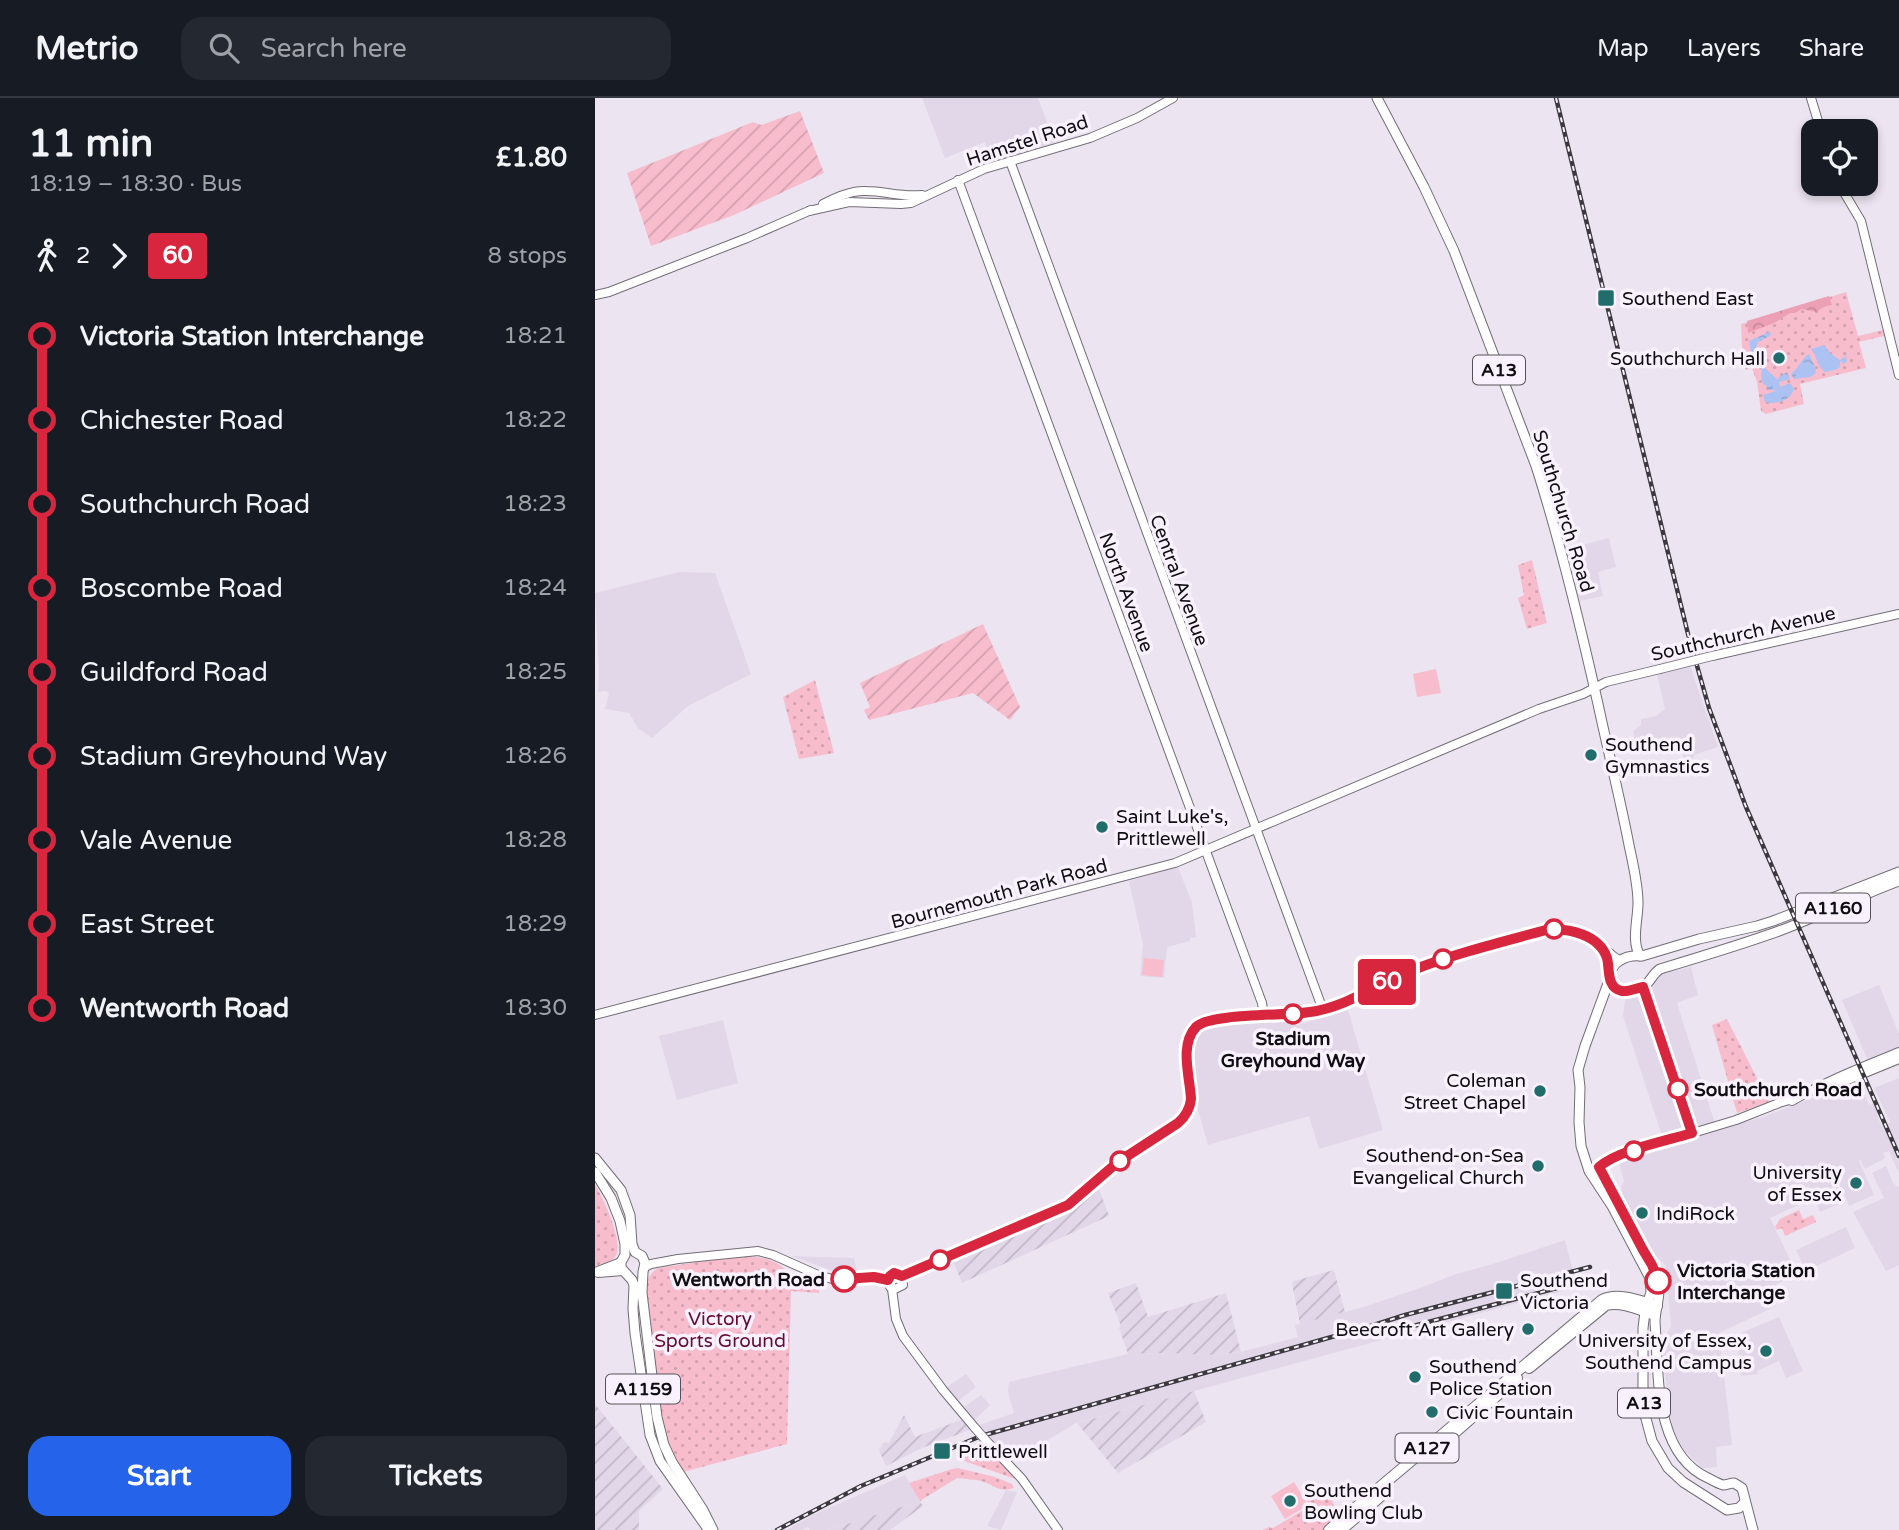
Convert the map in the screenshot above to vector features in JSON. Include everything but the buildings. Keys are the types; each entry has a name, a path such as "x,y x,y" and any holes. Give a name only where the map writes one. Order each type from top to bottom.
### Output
{"highway":[{"name":"A127","path":"1329,1530 1347,1522 1511,1380 1606,1305 1651,1309"}],"main road":[{"name":"Southchurch Road","path":"1377,98 1454,251 1536,466 1561,552 1623,813 1637,893 1635,945 1641,956"},
{"name":"A1160","path":"1641,956 1757,926 1899,872"},
{"name":"A1160","path":"1643,987 1660,969 1739,946 1899,881"},
{"path":"1610,978 1613,965 1620,960 1634,955 1641,956"},
{"name":"A13","path":"1610,978 1581,1056 1578,1076 1579,1127 1585,1163 1647,1269 1651,1286 1661,1400 1669,1433 1691,1466 1702,1475 1724,1485"},
{"path":"595,1158 615,1181 627,1203 631,1240 645,1263 644,1270 636,1276 624,1266 639,1254"},
{"name":"A13","path":"1599,1167 1654,1267 1658,1285 1642,1345 1645,1415 1652,1441 1668,1468 1683,1482 1719,1503"},
{"name":"A1159","path":"595,1172 611,1198 620,1221 625,1244 624,1266 634,1285 635,1332 654,1449 683,1495 712,1530"},
{"name":"A1159","path":"644,1270 642,1293 660,1432 672,1462 703,1510 712,1530"},
{"path":"1745,1502 1735,1510 1727,1510 1719,1503 1718,1493 1724,1485 1734,1483 1740,1486 1744,1491 1751,1530"},
{"path":"1735,1510 1751,1530"}],"street":[{"name":"Hamstel Road","path":"595,292 608,292 809,211 849,202 914,202 928,193 985,169 1090,138 1137,118 1173,98"},
{"path":"1811,98 1817,119"},
{"name":"Central Avenue","path":"1010,161 1322,1010"},
{"name":"North Avenue","path":"958,180 1262,1003 1264,1016"},
{"path":"1847,196 1863,225 1899,375"},
{"name":"Southchurch Avenue","path":"1595,688 1606,682 1712,656 1899,614"},
{"name":"Bournemouth Park Road","path":"595,1016 1162,867 1595,688"},
{"path":"888,1280 894,1273 902,1276 1009,1232 1074,1201 1118,1162 1178,1123 1190,1106 1187,1044 1197,1025 1213,1019 1291,1015 1322,1010 1424,966 1546,930 1558,929 1588,937 1620,960"},
{"path":"1600,946 1607,957 1610,978"},
{"path":"1599,1167 1633,1151 1781,1107 1833,1079 1899,1052"},
{"path":"1815,1090 1899,1059"},
{"path":"644,1270 651,1264 678,1259 758,1251 832,1279 874,1277 888,1280"},
{"path":"639,1254 678,1259"},
{"path":"595,1273 624,1266"},
{"path":"902,1276 904,1282 897,1288 894,1308 904,1336 975,1428 1022,1479 1058,1530"},
{"path":"888,1280 889,1285 897,1288"}],"shaded area":[{"path":"922,98 1038,98 1057,149 994,167 985,142 945,158"},
{"path":"1609,538 1616,567 1598,572 1603,596 1580,601 1567,549"},
{"path":"679,572 715,573 751,674 688,706 652,738 638,728 629,713 605,709 609,693 598,692 595,593"},
{"path":"1690,666 1718,747 1694,755 1691,762 1685,764 1679,737 1636,747 1633,731 1641,725 1641,719 1656,716 1665,709 1657,674"},
{"path":"1178,867 1192,903 1196,937 1167,947 1164,978 1140,976 1143,944 1129,881"},
{"path":"1691,967 1698,995 1677,1003 1717,1130 1766,1116 1859,1080 1869,1105 1875,1103 1881,1125 1885,1125 1890,1122 1874,1088 1899,1078 1899,1174 1889,1151 1883,1153 1885,1158 1865,1169 1860,1160 1874,1195 1849,1206 1835,1174 1833,1175 1844,1202 1820,1212 1814,1198 1770,1218 1797,1274 1769,1288 1776,1306 1719,1333 1732,1445 1716,1447 1717,1467 1702,1468 1684,1450 1672,1427 1661,1343 1671,1326 1666,1266 1644,1244 1620,1202 1623,1200 1621,1188 1624,1181 1618,1160 1665,1145 1623,1016 1625,1000 1653,987 1661,974"},
{"path":"1879,985 1899,1034 1899,1048 1868,1061 1842,1000"},
{"path":"1348,1010 1383,1130 1319,1149 1309,1116 1208,1145 1198,1110 1191,1049 1199,1035 1212,1024 1289,1021 1298,1025"},
{"path":"723,1020 738,1083 677,1100 659,1036"},
{"path":"1886,1166 1893,1183 1899,1188 1899,1265 1886,1271 1853,1212 1884,1198 1872,1173"},
{"path":"1097,1190 1100,1191 1109,1216 962,1283 953,1261 1072,1210"},
{"path":"1846,1227 1855,1248 1806,1271 1796,1250"},
{"path":"1565,1240 1577,1287 1076,1423 1008,1464 975,1428 1014,1413 1008,1392 1009,1382 1128,1354 1208,1355 1241,1352 1298,1337 1295,1325 1367,1306 1456,1274"},
{"path":"791,1256 854,1258 857,1272 833,1271"},
{"path":"1334,1270 1345,1312 1300,1324 1292,1284 1294,1281"},
{"path":"1136,1283 1148,1317 1226,1293 1241,1352 1208,1355 1128,1354 1108,1293"},
{"name":"University of Essex, Southend Campus","path":"1779,1317 1803,1371 1786,1378 1779,1361 1757,1371 1758,1374 1741,1376 1737,1341 1746,1340 1743,1332"},
{"path":"966,1374 976,1387 954,1404 943,1390"},
{"path":"1194,1391 1206,1422 1118,1473 1077,1423"},
{"path":"981,1395 990,1405 971,1424 960,1410"},
{"path":"595,1404 663,1489 639,1511 639,1530 595,1530"},
{"path":"904,1415 915,1437 966,1418 975,1428 922,1448 886,1466 879,1450 884,1442 889,1443"},
{"path":"905,1475 920,1501 828,1530 810,1530 808,1527 802,1530 786,1530 815,1514"},
{"path":"1006,1490 1017,1492 1001,1530 987,1526"},
{"path":"920,1501 923,1506 890,1530 828,1530"}],"green space":[{"path":"800,111 824,173 734,215 651,246 627,173 753,122 761,125"},
{"path":"1846,292 1858,336 1883,330 1884,336 1859,342 1866,368 1800,384 1804,404 1766,414 1761,411 1752,368 1746,370 1742,360 1745,357 1741,324"},
{"path":"1829,296 1832,305 1816,312 1802,309 1790,313 1774,323 1748,333 1747,321"},
{"path":"1532,560 1547,623 1527,629 1518,598 1524,595 1518,565"},
{"path":"983,624 1020,707 1010,720 973,693 869,720 864,710 870,707 860,683"},
{"path":"1436,669 1441,693 1417,697 1413,674"},
{"path":"815,680 834,753 799,759 783,697"},
{"path":"1144,958 1164,960 1162,977 1142,975"},
{"path":"1727,1019 1769,1102 1737,1113 1712,1025"},
{"path":"595,1184 612,1221 618,1251 611,1261 595,1266"},
{"path":"1799,1210 1803,1219 1813,1215 1816,1222 1785,1236 1782,1228 1777,1230 1775,1227 1780,1219"},
{"name":"Victory Sports Ground","path":"738,1256 772,1261 785,1270 792,1286 819,1283 819,1293 791,1291 787,1444 683,1472 670,1450 664,1427 644,1298 646,1285 651,1274 658,1268"},
{"path":"982,1442 1018,1480 959,1457 957,1452"},
{"path":"958,1468 995,1477 1012,1484 1014,1488 1000,1489 981,1481 957,1478 920,1501 909,1483"},
{"name":"Southend Bowling Club","path":"1294,1482 1308,1505 1285,1519 1271,1496"},
{"path":"1330,1487 1333,1503 1343,1519 1329,1530 1263,1530 1273,1528 1310,1506 1307,1499"}],"water":[{"path":"1769,332 1770,336 1758,342 1756,348 1762,363 1778,380 1787,372 1790,379 1779,381 1780,387 1790,383 1794,389 1786,399 1774,403 1765,402 1763,395 1775,390 1769,390 1763,384 1762,371 1751,352 1749,341"},
{"path":"1824,345 1840,360 1846,356 1848,350 1847,361 1843,365 1842,361 1840,362 1840,367 1835,370 1825,372 1811,349"},
{"path":"1809,354 1816,369 1815,374 1794,379 1791,374"}],"railway":[{"path":"1556,98 1688,634 1709,708 1746,807 1899,1156"},
{"path":"777,1530 861,1486 981,1436 1405,1315 1590,1267"},
{"path":"1375,1331 1402,1329 1572,1284"}],"bus line":[{"name":"60","path":"844,1279 874,1277 888,1280 894,1273 902,1276 1074,1201 1107,1170 1184,1117 1191,1099 1186,1049 1190,1034 1202,1022 1219,1018 1291,1015 1322,1010 1441,960 1546,930 1558,929 1583,935 1600,946 1607,957 1610,978 1615,987 1625,991 1643,987 1692,1133 1633,1151 1599,1167 1649,1258 1658,1281"}],"place":[{"name":"Southend East","path":"1606,298"},
{"name":"Southchurch Hall","path":"1779,358"},
{"name":"Southend Gymnastics","path":"1591,755"},
{"name":"Saint Luke's, Prittlewell","path":"1102,827"},
{"name":"Stadium Greyhound Way","path":"1293,1014"},
{"name":"Southchurch Road","path":"1678,1089"},
{"name":"Coleman Street Chapel","path":"1540,1091"},
{"name":"Southend-on-Sea Evangelical Church","path":"1538,1166"},
{"name":"University of Essex","path":"1856,1183"},
{"name":"IndiRock","path":"1642,1213"},
{"name":"Wentworth Road","path":"844,1279"},
{"name":"Victoria Station Interchange","path":"1658,1281"},
{"name":"Southend Victoria","path":"1504,1291"},
{"name":"Beecroft Art Gallery","path":"1528,1329"},
{"name":"University of Essex, Southend Campus","path":"1766,1351"},
{"name":"Southend Police Station","path":"1415,1377"},
{"name":"Civic Fountain","path":"1432,1412"},
{"name":"Prittlewell","path":"942,1451"},
{"name":"Southend Bowling Club","path":"1290,1501"}]}
